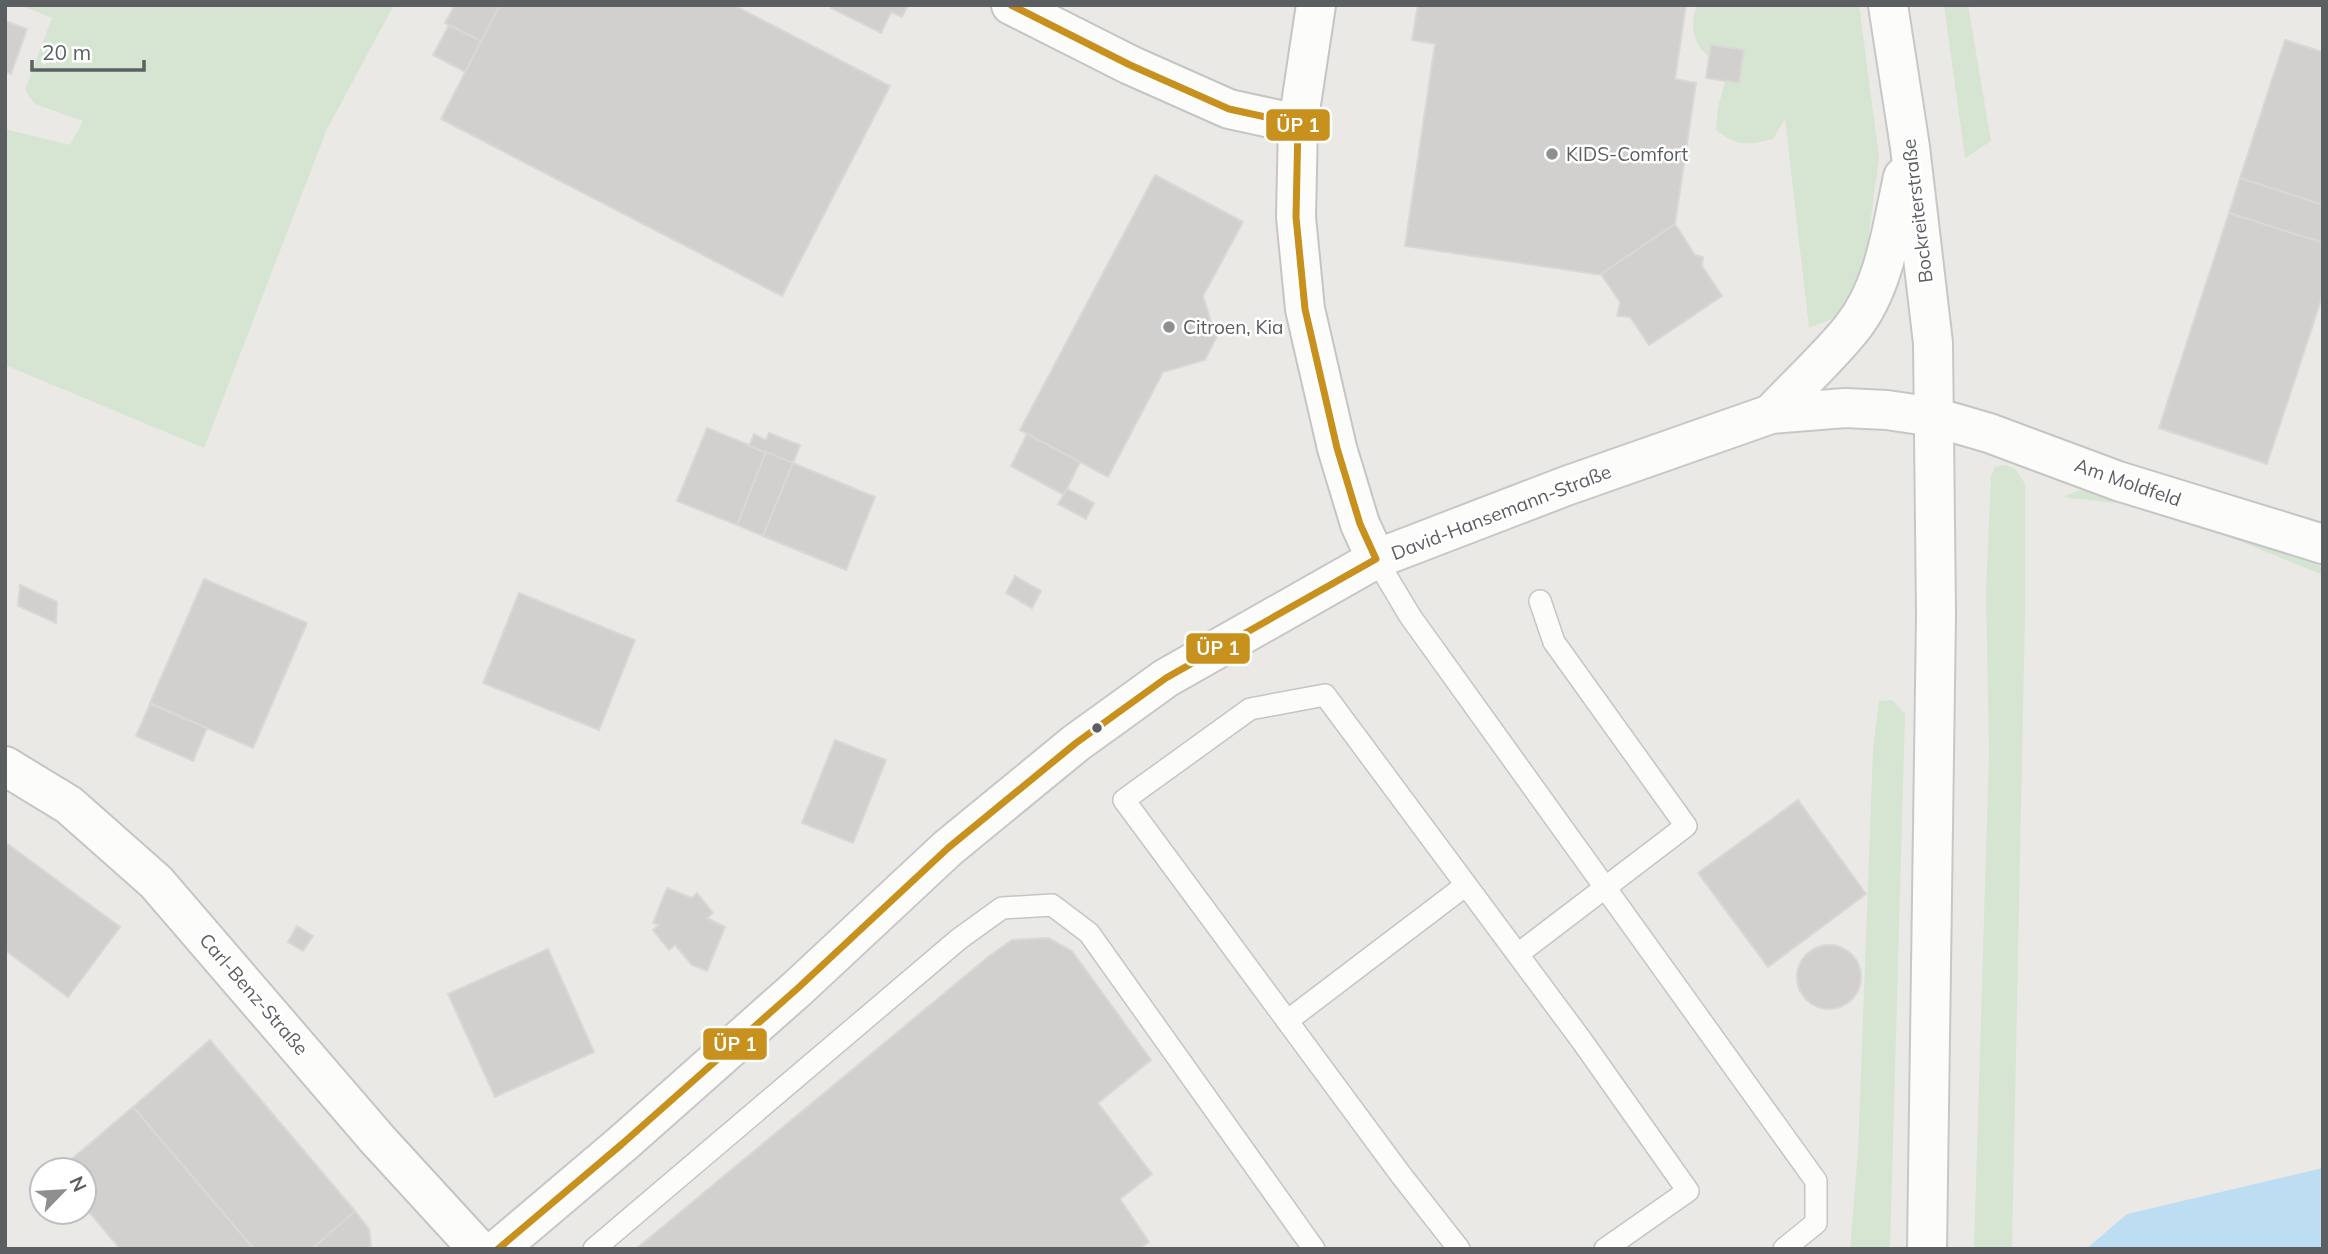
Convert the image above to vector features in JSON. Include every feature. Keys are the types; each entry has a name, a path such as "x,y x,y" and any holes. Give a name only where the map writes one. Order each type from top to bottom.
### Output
{"street":[{"path":"1010,5 1130,65 1229,109 1298,124"},
{"path":"1316,5 1298,124 1296,217 1305,309 1337,448 1360,524 1376,559"},
{"name":"Bockreiterstraße","path":"1888,5 1910,147 1933,343 1936,615 1927,1249"},
{"name":"David-Hansemann-Straße","path":"1771,414 1853,327 1875,288 1886,254 1910,147"},
{"name":"David-Hansemann-Straße","path":"498,1249 622,1144 798,988 947,849 1076,743 1166,678 1376,559 1566,486 1771,414 1844,408 1886,410 1934,417"},
{"name":"Am Moldfeld","path":"1934,417 2013,441 2118,481 2323,544"},
{"name":"Carl-Benz-Straße","path":"5,766 69,805 156,882 378,1140 478,1249"}],"lane":[{"path":"1376,559 1410,616 1816,1181 1816,1223 1784,1249"},
{"path":"1518,954 1686,826 1554,642 1540,601"},
{"path":"1459,1249 1401,1175 1124,800 1250,709 1325,695 1518,954 1688,1191 1605,1249"},
{"path":"1287,1020 1466,885"},
{"path":"594,1249 959,939 1002,908 1052,905 1089,933 1314,1249"}],"green space":[{"path":"20,5 394,5 327,129 204,448 5,365 5,129 70,145 83,121 35,104 25,90 52,18"},
{"path":"1697,5 1859,5 1879,157 1864,271 1849,312 1809,328 1785,119 1773,139 1757,143 1737,142 1716,130 1718,107 1728,71 1710,59 1698,44 1693,27"},
{"path":"1944,5 1968,5 1991,141 1965,158"},
{"path":"2006,465 2016,470 2025,484 2025,612 2012,1249 1974,1249 1989,753 1986,592 1991,476 1995,467"},
{"path":"2086,488 2323,550 2323,575 2159,508 2062,497"},
{"path":"1892,700 1905,714 1890,1249 1850,1249 1858,1152 1873,749 1879,701"}],"water":[{"path":"2323,1168 2323,1249 2086,1249 2127,1214"}],"building":[{"path":"455,5 500,5 481,41 445,23"},
{"path":"500,5 733,5 890,86 782,296 441,119"},
{"path":"832,5 908,5 902,17 891,12 881,33 831,8"},
{"name":"KIDS-Comfort","path":"1418,5 1686,5 1675,79 1696,83 1675,224 1602,275 1405,246 1435,44 1412,40"},
{"path":"5,21 27,29 11,74 5,72"},
{"path":"449,25 481,41 465,72 433,55"},
{"path":"2285,40 2323,52 2323,205 2240,178"},
{"path":"1711,45 1744,50 1739,83 1706,78"},
{"path":"1155,175 1243,222 1203,296 1216,338 1205,360 1163,372 1108,477 1020,430"},
{"path":"2240,178 2323,205 2323,243 2229,213"},
{"path":"2229,213 2323,243 2323,294 2267,464 2159,428"},
{"path":"1675,224 1695,255 1703,257 1702,266 1722,296 1649,345 1630,317 1617,316 1620,302 1601,274"},
{"path":"707,428 766,452 737,525 677,501"},
{"path":"769,433 800,445 793,463 749,446 754,434 766,440"},
{"path":"1027,434 1080,462 1064,495 1011,466"},
{"path":"766,452 793,463 763,536 737,525"},
{"path":"793,463 875,497 846,570 763,536"},
{"path":"1067,489 1094,503 1086,519 1058,504"},
{"path":"1015,576 1041,591 1032,608 1006,593"},
{"path":"204,579 307,623 253,748 150,703"},
{"path":"20,585 57,602 56,623 18,606"},
{"path":"519,593 635,640 599,730 483,683"},
{"path":"150,704 207,728 193,761 136,736"},
{"path":"835,740 886,760 853,843 802,823"},
{"path":"1798,800 1866,894 1768,967 1698,873"},
{"path":"5,842 120,927 68,997 5,950"},
{"path":"667,888 692,898 697,893 713,913 707,918 725,927 707,971 692,965 675,945 669,950 653,930 659,925 653,923"},
{"path":"297,926 313,936 303,951 288,942"},
{"path":"1048,938 1072,951 1151,1060 1098,1103 1152,1174 1120,1199 1149,1242 1139,1249 636,1249 988,957 1012,940"},
{"path":"1823,945 1835,945 1852,954 1859,965 1859,989 1852,1000 1835,1009 1823,1009 1811,1004 1802,995 1797,983 1797,971 1802,959 1811,950"},
{"path":"548,949 594,1052 495,1097 448,994"},
{"path":"210,1040 355,1211 312,1249 254,1249 133,1107"},
{"path":"133,1107 254,1249 120,1249 98,1223 98,1156 75,1156"},
{"path":"355,1211 369,1229 369,1249 312,1249"}],"transit line":[{"path":"498,1249 622,1144 798,988 948,848 1076,743 1166,678 1376,559 1360,524 1337,448 1305,309 1296,217 1298,124 1229,109 1130,65 1011,5"}],"place":[{"name":"KIDS-Comfort","path":"1552,154"},
{"name":"Citroen, Kia","path":"1169,327"}]}
